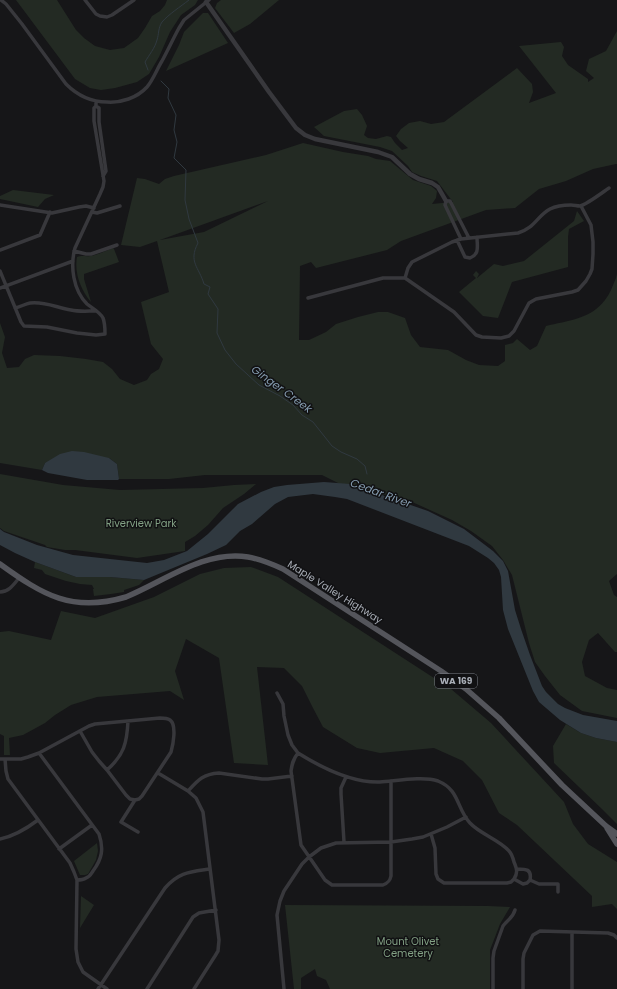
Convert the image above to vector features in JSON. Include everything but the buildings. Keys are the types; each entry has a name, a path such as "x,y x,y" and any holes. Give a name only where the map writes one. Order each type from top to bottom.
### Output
{"main road":[{"name":"Maple Valley Highway","path":"0,564 36,588 50,595 74,602 93,603 116,600 198,563 222,557 247,557 262,560 275,565 381,631 466,689 499,718 562,784 606,826 617,834"},
{"name":"Maple Valley Highway","path":"606,826 617,844"}],"street":[{"path":"1,0 22,24 66,84 73,91 87,99 114,102 132,98 147,87 184,20 207,1 269,92 296,128 305,135 315,139 378,152 392,157 410,174 438,187 446,201 445,204 465,257 470,258 475,256 477,253 477,237"},
{"path":"85,0 96,14 107,17 134,0"},
{"path":"0,271 23,325 47,327 78,333 106,334 103,318 86,303 78,290 74,274 73,261 74,251 103,187 103,176 106,171 99,122 99,108 96,106 96,101"},
{"path":"405,278 408,268 412,262 452,242 469,238 526,231 544,213 551,209 570,205 582,206 609,188"},
{"path":"446,201 450,201 469,238"},
{"path":"0,205 50,212 86,206 94,208"},
{"path":"92,212 97,213 120,206"},
{"path":"308,298 383,278 405,278 454,312 476,335 482,337 501,338 509,336 514,331 529,303 536,299 578,290 590,274 592,269 593,254 591,225 582,206"},
{"path":"0,250 40,235 50,212"},
{"path":"74,251 91,254 117,245"},
{"path":"0,288 73,261"},
{"path":"15,308 30,303 44,303 69,310 96,311"},
{"path":"0,592 9,590 20,578"},
{"path":"278,693 284,704 284,716 288,734 292,745 298,753 317,764 346,777 379,782 428,779 444,784 452,790 470,823 509,851 517,869 517,875 511,882 506,883 444,883 438,879 436,874 435,848 431,834"},
{"path":"0,759 21,759 39,753 88,726 95,724 160,718 171,720 173,724 173,745 171,752 142,796 135,800 121,822 138,832"},
{"path":"107,770 120,757 124,748 127,736 128,721"},
{"path":"80,731 92,752 126,796 135,800"},
{"path":"39,753 99,834 102,848 99,862 90,876 77,880"},
{"path":"298,753 292,763 292,776 301,845 325,880 332,885 383,885 389,881 391,876 391,781"},
{"path":"5,759 8,779 70,863 74,872 77,880 76,949 78,962 83,972 100,987 107,989"},
{"path":"158,773 188,791 196,798 203,812 219,940 218,951 194,989"},
{"path":"188,791 206,775 212,774 219,773 262,779 292,776"},
{"path":"344,842 341,788 346,777"},
{"path":"284,989 277,915 284,891 302,864 309,857 321,848 336,843 391,842 412,839 431,834 466,817"},
{"path":"0,839 17,834 38,820"},
{"path":"59,849 92,825"},
{"path":"100,987 165,888 172,881 188,872 210,869"},
{"path":"514,879 523,884 530,880 531,875 526,869 517,869"},
{"path":"530,880 539,884 558,884 558,892"},
{"path":"147,989 193,917 216,910"},
{"path":"493,989 494,951 503,926 510,920 516,910"},
{"path":"523,989 524,953 533,935 540,931 608,933 617,938"},
{"path":"572,932 572,989"}],"green space":[{"path":"16,0 57,0 76,30 84,38 95,46 110,50 124,48 138,38 152,16 160,11 167,0 198,0 195,5 181,15 170,32 159,57 149,74 137,82 101,90 90,88 75,79"},
{"path":"221,0 279,0 250,24 234,33 215,8 217,3"},
{"path":"203,13 208,13 228,43 166,71 184,32"},
{"path":"617,31 617,164 593,169 566,181 539,189 515,208 486,210 401,241 387,250 316,268 311,262 300,266 299,340 309,340 326,332 336,324 358,317 378,312 388,312 405,318 411,335 420,347 448,350 479,365 498,366 505,361 505,345 513,343 517,339 530,350 537,346 546,326 570,321 593,311 605,300 617,274 617,574 609,581 614,595 617,597 617,652 615,652 598,633 589,640 582,662 585,676 607,688 617,690 617,718 582,711 560,695 545,676 535,662 512,575 492,546 452,520 410,501 344,486 322,475 205,475 169,479 119,479 117,464 109,458 45,463 42,470 0,463 0,323 5,337 2,353 7,368 19,367 25,359 34,355 86,359 103,362 112,369 120,379 134,385 147,380 151,374 159,369 163,359 151,344 141,302 169,292 157,241 140,247 121,245 137,178 159,184 165,179 174,176 266,155 303,143 390,161 413,180 431,186 437,191 436,198 432,204 453,202 437,181 412,172 408,166 392,151 380,147 324,136 314,127 344,111 357,109 362,115 367,126 364,135 368,138 376,139 387,136 391,137 402,150 408,148 396,136 401,129 409,123 420,121 431,124 444,122 517,68 532,84 533,92 529,103 556,93 519,46 561,42 564,47 562,56 568,65 588,79 588,82 594,78 586,71 589,59 606,51","holes":["268,201 204,232 160,240"]},
{"path":"13,190 54,195 45,199 38,207 0,199 0,196"},
{"path":"577,211 584,221 569,229 568,267 512,282 498,318 483,316 459,292 476,278 473,275 476,271 479,274 477,278 494,264 503,266 524,261 574,221"},
{"path":"113,248 119,262 84,274 84,279 91,302 84,292 77,275 77,257 99,254"},
{"name":"Riverview Park","path":"0,474 63,485 120,490 203,488 256,484 223,508 208,525 185,542 185,551 137,558 47,547 4,531 0,528"},
{"path":"35,562 76,577 110,577 144,580 139,585 124,590 124,592 94,596 94,589 92,585 66,581 45,574 42,570 34,568"},
{"path":"251,567 278,577 451,689 491,723 564,802 573,824 588,844 617,862 617,909 612,904 592,907 592,896 517,825 499,813 482,780 463,761 434,748 380,753 357,748 323,727 302,686 284,668 257,667 268,765 234,763 219,658 186,639 175,671 184,700 170,691 97,697 71,705 45,723 23,735 9,738 10,755 4,755 4,736 0,734 0,632 9,631 51,640 61,611 95,618 154,597 200,574 224,568"},
{"path":"566,724 581,733 596,738 617,742 617,824 554,763 553,746"},
{"path":"97,843 98,851 96,860 88,874 80,875 74,861"},
{"path":"81,896 94,905 80,928"},
{"name":"Mount Olivet Cemetery","path":"285,905 510,907 500,924 490,950 490,989 330,989 326,980 317,976 315,969 301,978 301,989 294,989"}],"shaded area":[{"path":"72,451 84,452 109,458 117,464 119,479 87,480 48,473 42,470 45,463 60,454"},
{"name":"Cedar River","path":"324,482 350,484 428,511 464,529 493,551 503,561 508,571 515,610 542,686 558,704 565,708 583,715 617,721 617,742 596,738 581,733 560,720 539,702 533,691 508,629 503,610 501,577 499,570 494,563 469,546 347,499 313,494 288,497 275,504 252,524 240,531 226,545 144,580 110,577 76,577 35,562 0,545 0,529 37,545 73,555 147,563 164,560 187,551 208,534 238,504 261,492 274,487"}],"waterway":[{"name":"Ginger Creek","path":"148,70 145,62 156,43 162,22 171,13 189,0"},
{"name":"Ginger Creek","path":"161,81 169,89 168,98 176,115 174,130 177,142 174,158 186,170 185,200 189,219 198,243 195,250 194,260 204,284 210,287 208,294 218,309 217,333 225,350 236,364 259,385 280,396 293,405 302,415 313,422 332,446 357,459 365,466 367,474"}]}
